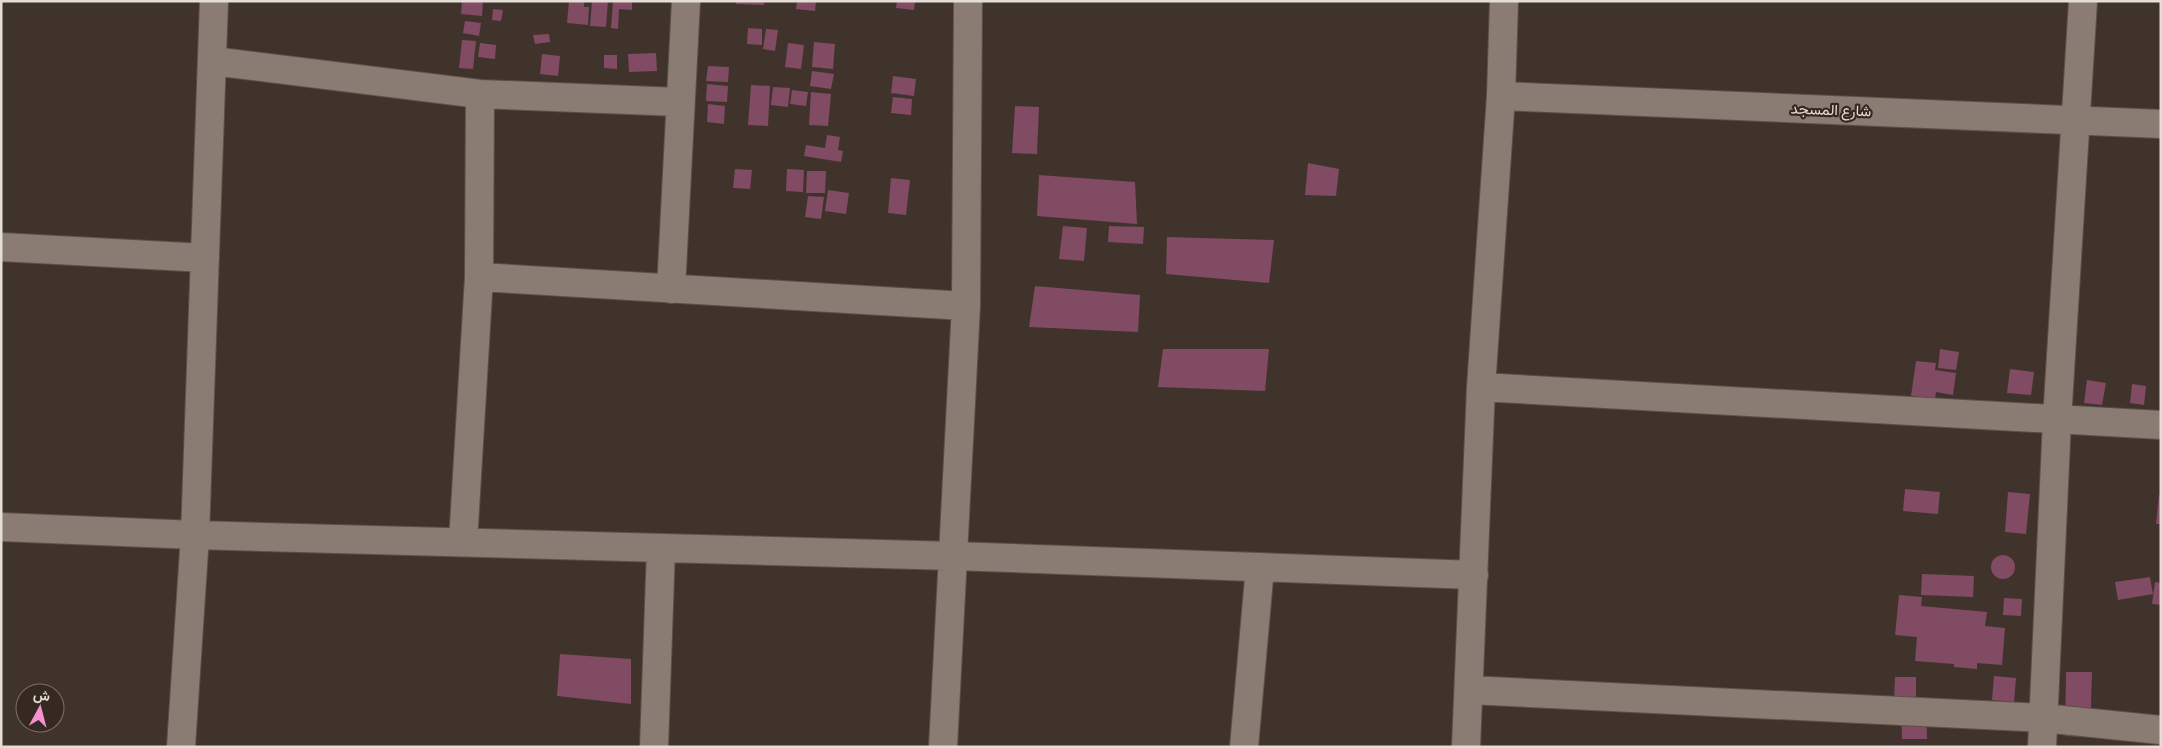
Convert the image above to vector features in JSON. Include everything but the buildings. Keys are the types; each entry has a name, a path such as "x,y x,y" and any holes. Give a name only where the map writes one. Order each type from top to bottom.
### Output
{"street":[{"path":"181,747 195,536 214,1"},
{"path":"671,290 679,102 686,1"},
{"path":"943,747 966,306 968,1"},
{"path":"1466,747 1481,387 1501,96 1504,1"},
{"path":"2042,747 2057,420 2083,1"},
{"path":"212,61 480,94 679,102"},
{"path":"463,542 479,277 480,94"},
{"name":"شارع المسجد","path":"1501,96 2161,124"},
{"path":"1,247 205,258"},
{"path":"479,277 671,290 966,306"},
{"path":"1481,387 2161,425"},
{"path":"1,527 195,536 954,556 1474,575"},
{"path":"654,747 661,548"},
{"path":"1244,747 1260,567"},
{"path":"1468,690 2043,718 2161,730"}]}
